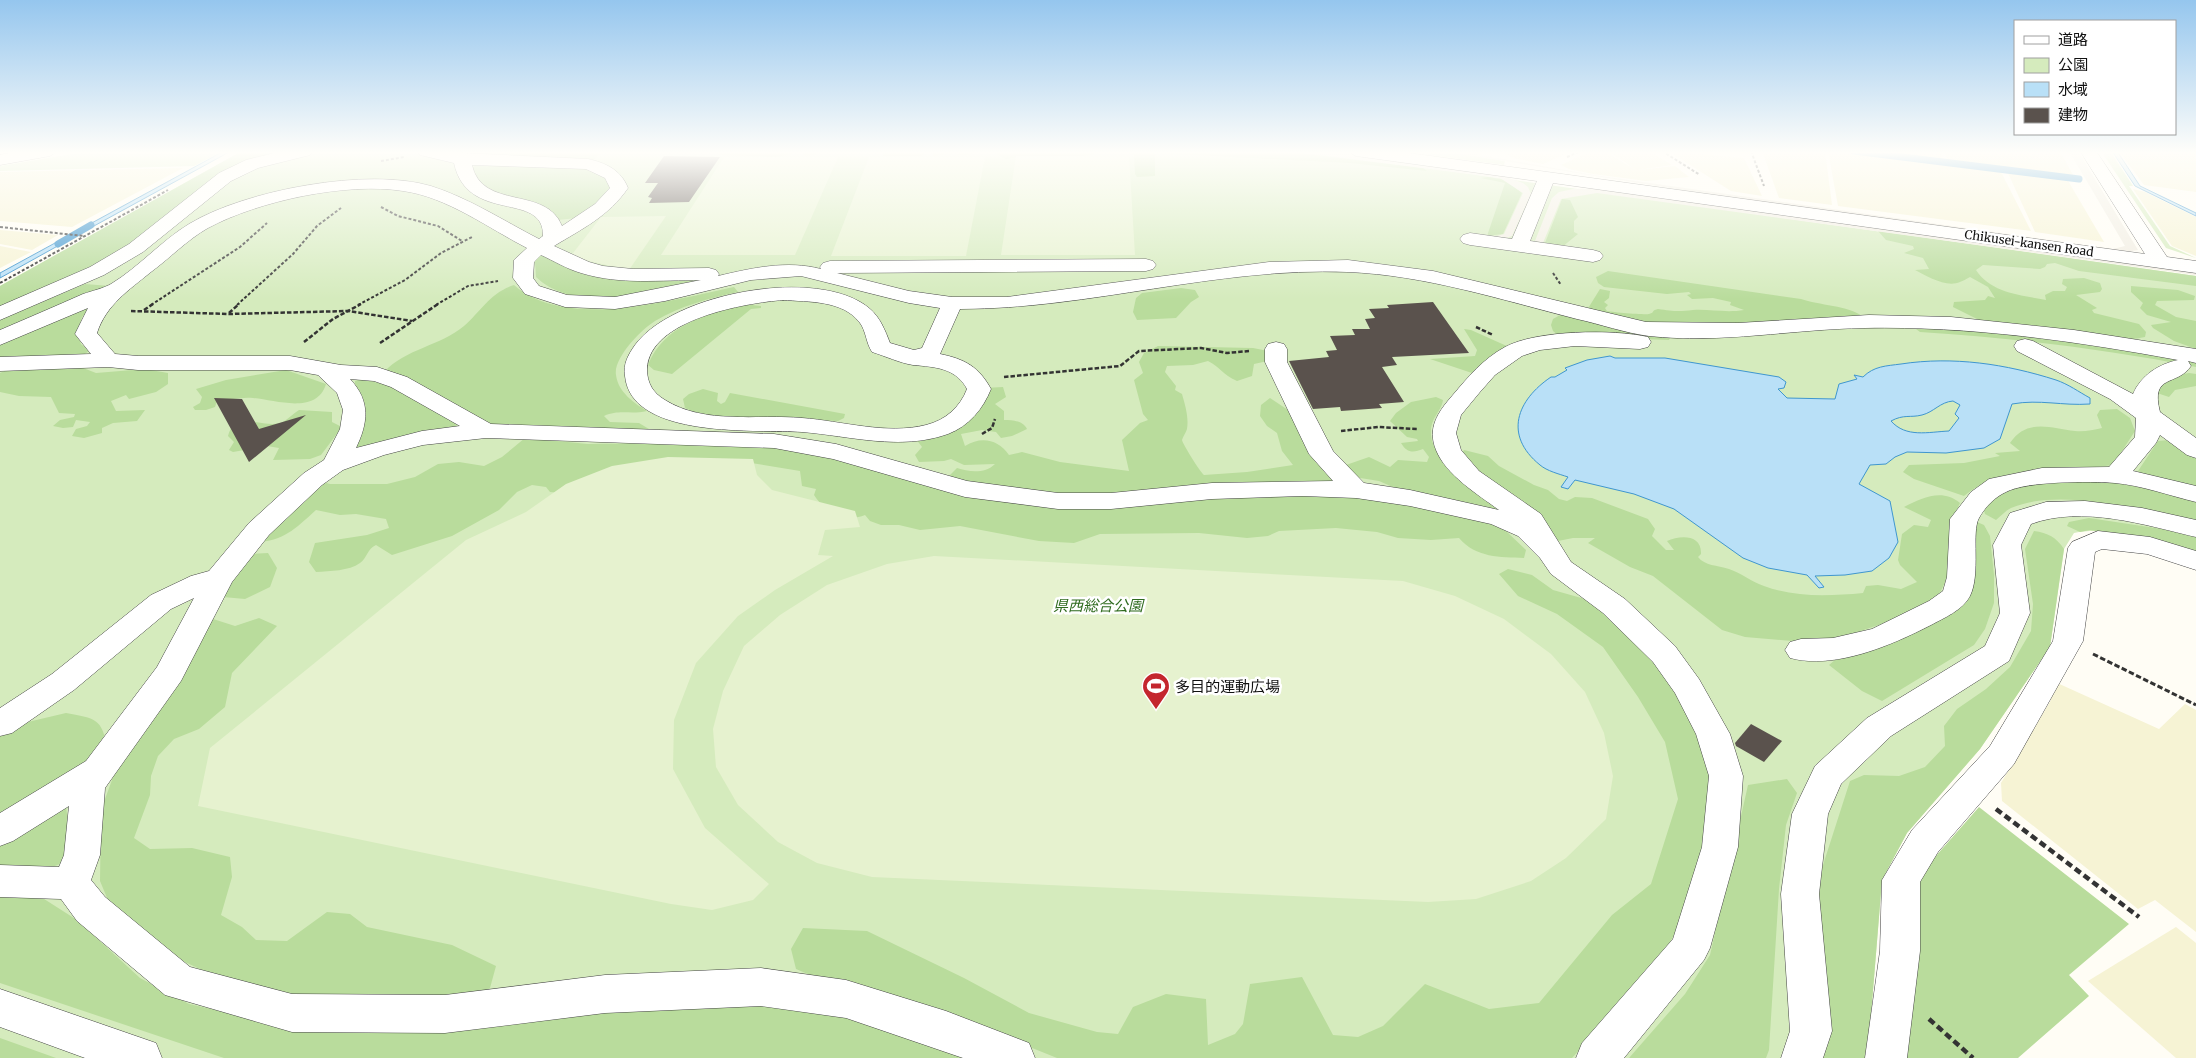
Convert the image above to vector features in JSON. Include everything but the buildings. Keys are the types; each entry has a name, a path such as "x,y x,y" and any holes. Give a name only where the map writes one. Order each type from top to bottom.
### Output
{"street":[{"path":"0,314 97,271 136,248 196,200"},
{"path":"108,360 86,334 89,320 94,312 178,240 207,222 268,200"},
{"path":"446,200 498,225 545,242 588,269 640,275 751,274 844,266 1146,265"},
{"path":"501,200 542,212 552,222 545,242"},
{"path":"611,200 601,209 545,242 524,260 523,277 532,290 566,301 615,303 665,295 751,274"},
{"path":"1518,247 1538,200"},
{"name":"Chikusei-kansen Road","path":"1710,200 2196,267"},
{"path":"2120,200 2160,262"},
{"path":"1470,240 1593,256"},
{"path":"801,270 909,297 952,304 1007,303 1269,268 1348,266 1433,277 1646,329 1682,332 1794,327 1866,321 1949,322 2040,331 2119,342 2191,364"},
{"path":"0,338 126,284"},
{"path":"914,358 937,360 955,365 966,370 974,378 979,389 974,403 965,415 938,429 924,433 901,435 800,425 717,423 688,417 658,406 641,392 635,379 636,362 644,347 660,331 698,310 758,296 809,296 831,299 852,306 870,321 880,347 914,358 931,352 952,304"},
{"path":"1596,1058 1690,948 1720,847 1726,776 1713,734 1688,687 1664,654 1614,606 1561,568 1532,520 1470,477 1449,451 1444,433 1449,414 1487,370 1514,351 1538,344 1575,339 1684,345 1880,334 1956,338 2025,346 2061,347 2191,364"},
{"path":"2025,346 2118,394 2196,450"},
{"path":"1276,349 1276,362 1322,454 1356,490"},
{"path":"0,364 108,360 138,363 283,364 378,374 399,382 486,431"},
{"path":"2116,475 2147,438 2148,415 2144,396 2148,387 2161,375 2191,364"},
{"path":"325,369 349,392 356,414 348,440 334,465"},
{"path":"70,883 82,856 88,787 98,770 170,672 219,578 259,529 313,479 334,465 375,450 422,438 486,431 774,441 836,452 965,489 1058,501 1111,501 1212,491 1303,488 1356,490 1410,498 1499,518 1528,530 1552,553"},
{"path":"1801,650 1833,649 1881,637 1940,608 1956,595 1961,577 1964,519 1980,498 1998,485 2042,476 2116,475 2196,494"},
{"path":"1802,1058 1811,1030 1800,894 1810,814 1827,776 1879,727 1998,653 2015,614 2007,545 2020,519 2048,510 2088,509 2172,522 2196,529"},
{"path":"1886,1058 1900,951 1901,880 1925,841 2002,755 2068,642 2082,548 2098,540 2150,546 2196,561"},
{"path":"0,724 63,682 161,602 201,583 219,578"},
{"path":"0,831 98,770"},
{"path":"0,881 70,883 91,909 178,982 292,1013 445,1014 605,994 761,987 846,999 946,1031 1014,1058"},
{"path":"0,1008 141,1058"}],"path":[{"path":"0,282 149,200"},
{"path":"143,310 240,247 274,217 277,210 269,200"},
{"path":"229,314 293,254 317,226 348,200"},
{"path":"376,200 398,216 438,226 462,242"},
{"path":"283,364 302,343 333,319 405,280 422,266 462,242 498,225"},
{"path":"0,227 85,236"},
{"path":"380,342 450,295 468,286 523,277"},
{"path":"94,312 143,310 229,314 348,311 412,321"},
{"path":"996,378 1120,366 1140,351 1202,348 1227,353 1276,349"},
{"path":"1313,435 1378,427 1446,428"},
{"path":"2068,642 2196,705"},
{"path":"1971,790 2140,917"},
{"path":"1894,988 1973,1058"}],"shaded area":[{"path":"0,200 122,200 72,227 0,221"},
{"path":"1520,200 1528,200 1512,236 1506,238 1494,237 1504,234"},
{"path":"1551,200 1560,200 1543,243 1535,241"},
{"path":"1651,200 1680,200 1730,207 2196,272 2196,275"},
{"path":"1752,200 1771,200 2113,249 2125,246 2098,200 2108,200 2138,250 2121,253"},
{"path":"1797,200 1831,200 1832,205"},
{"path":"1837,200 2015,200 2031,231 1838,206"},
{"path":"2020,200 2080,200 2104,242 2035,232"},
{"path":"2141,200 2162,200 2196,217 2196,256 2172,246"},
{"path":"0,230 58,235 32,250 0,244"},
{"path":"0,246 31,252 0,268"},
{"path":"2055,682 2159,729 2185,704 2196,710 2196,932 2155,900 2138,909 2002,801 2001,783 2051,700 2046,695"},
{"path":"2176,927 2196,943 2196,1058 2176,1058 2088,981"}],"green space":[{"name":"県西総合公園","path":"153,200 1658,200 2196,276 2196,555 2120,533 2089,531 2074,533 2064,549 2050,647 1980,749 1907,833 1882,880 1871,1015 1865,1058 0,1058 0,286"},
{"path":"153,200 198,200 120,252 86,272 0,309 0,286"},
{"path":"517,200 603,200 577,218 558,220 549,210"},
{"path":"696,200 819,200 795,255 661,255"},
{"path":"852,200 977,200 966,256 831,256"},
{"path":"1009,200 1132,200 1135,255 1001,255"},
{"path":"1499,200 1519,200 1503,234 1487,236"},
{"path":"1561,200 1570,200 1578,217 1574,221 1574,232 1578,234 1562,247 1545,243"},
{"path":"2134,200 2139,200 2170,246 2196,258 2166,248"},
{"path":"666,216 629,270 570,257 601,217"},
{"path":"1878,231 2196,276 2196,286 2079,271 2055,263 2047,264 2040,269 1983,265 1976,270 1990,284 2007,292 2046,300 2045,295 2053,291 2065,291 2067,287 2062,284 2063,279 2084,278 2100,283 2102,289 2100,292 2076,295 2097,308 2092,310 2094,313 2139,324 2146,332 2145,337 2134,339 1979,320 1953,307 1954,302 1985,300 1988,296 1995,298 1988,287 1970,277 1960,282 1949,284 1937,281 1915,270 1929,269 1923,258 1904,253 1914,249 1913,246 1886,240"},
{"path":"539,256 545,256 556,261 698,279 699,281 637,295 592,298 572,295 553,289 536,277 535,261"},
{"path":"1608,271 1801,299 1849,310 1862,316 1731,324 1650,324 1587,310 1600,289 1610,291 1609,298 1604,302 1608,305 1605,308 1607,311 1646,314 1658,309 1671,311 1744,310 1730,305 1731,302 1713,298 1692,299 1687,295 1691,294 1689,292 1667,294 1604,287 1598,283 1596,277"},
{"path":"85,284 110,286 0,335 0,320"},
{"path":"514,285 536,299 562,307 590,309 651,304 734,287 738,292 695,303 655,321 643,330 624,353 616,368 617,381 627,396 647,411 615,413 604,416 610,422 639,423 649,429 641,431 498,428 414,383 384,372 402,358 455,333 499,292"},
{"path":"2131,286 2178,290 2195,296 2194,300 2157,301 2155,305 2176,317 2196,321 2196,349 2174,341 2153,328 2151,325 2171,322 2147,315 2140,308 2143,303 2131,292"},
{"path":"1181,288 1195,290 1199,297 1191,302 1176,318 1137,320 1133,312 1136,298 1142,293"},
{"path":"743,304 761,306 761,308 751,309 672,374 654,370 648,365 655,351 675,331 700,318"},
{"path":"86,307 90,308 82,317 77,333 81,344 89,351 82,356 0,360 0,342"},
{"path":"1560,315 1670,338 1669,340 1559,336 1553,331 1551,325 1553,319"},
{"path":"1464,329 1471,330 1509,347 1484,362 1472,373 1430,359 1475,356 1477,350"},
{"path":"1916,329 1987,332 2092,344 2196,360 2196,367 2093,350 1990,337 1920,332"},
{"path":"1158,346 1253,348 1268,351 1272,360 1254,364 1252,376 1237,381 1208,361 1193,365 1167,366 1165,372 1176,386 1175,390 1182,394 1186,411 1187,429 1182,440 1204,475 1247,472 1293,465 1282,451 1277,433 1267,426 1260,416 1261,405 1270,398 1294,414 1334,482 1075,496 972,483 948,477 957,468 982,471 995,464 964,465 951,459 919,462 915,455 922,447 916,439 984,388 1003,387 1006,397 995,404 1004,411 1004,420 1020,423 1027,429 1012,436 1001,438 996,432 982,430 961,434 965,446 983,440 1000,445 1009,455 1022,452 1060,462 1129,471 1122,440 1140,423 1148,420 1143,414 1134,380 1143,373 1139,362 1144,353"},
{"path":"78,366 96,373 145,369 168,373 168,384 156,392 129,399 126,395 111,401 116,411 145,410 137,421 113,423 102,428 102,433 84,438 72,436 76,429 87,426 90,422 76,420 73,427 53,426 60,420 74,417 75,414 59,413 51,397 19,396 0,392 0,373 9,369"},
{"path":"286,370 326,384 321,394 314,400 305,403 283,403 244,398 217,401 215,407 206,410 195,410 193,407 200,403 202,397 196,389 226,380"},
{"path":"2189,373 2196,374 2196,386 2175,390 2169,397 2157,393 2162,384 2174,376"},
{"path":"361,379 392,386 457,424 456,427 370,447 354,448 366,414 364,400 355,384 355,381"},
{"path":"703,389 718,393 717,401 721,404 725,402 730,393 845,414 844,418 838,421 759,420 717,417 685,408 683,399 689,394"},
{"path":"1436,397 1443,400 1431,429 1434,445 1441,456 1462,478 1508,513 1395,488 1379,481 1354,477 1346,465 1369,457 1390,467 1398,460 1427,462 1429,457 1423,449 1410,451 1401,443 1418,441 1417,439 1407,437 1390,421 1396,413 1411,402"},
{"path":"2117,409 2130,418 2135,431 2113,465 2017,473 1981,485 1964,496 1914,479 1903,472 1909,465 1964,463 2000,456 1995,453 2020,451 2010,443 2017,435 2031,427 2040,426 2078,431 2102,428 2097,415 2100,410"},
{"path":"299,410 332,412 332,422 342,427 321,455 310,459 273,460 279,448 267,446 233,452 229,450 234,442 228,436 231,428 237,424 251,422 276,424 283,422"},
{"path":"536,437 588,444 671,443 792,449 871,467 953,491 1216,497 1331,495 1392,501 1480,519 1505,530 1526,550 1524,558 1497,557 1473,549 1459,538 1431,540 1398,538 1377,532 1336,528 1279,531 1268,536 1247,538 1199,533 1100,534 1074,543 1039,541 960,526 920,530 899,525 881,525 870,521 865,515 850,518 836,514 818,501 814,495 816,489 802,486 800,471 745,462 573,494 550,492 546,487 532,485 517,492 499,510 452,536 392,555 376,545 356,566 339,570 316,572 309,562 315,543 367,535 389,528 386,519 356,514 340,515 316,510 292,531 276,539 257,542 245,541 319,481 330,484 387,484 415,477 438,464 459,462 484,466 502,457 525,438"},
{"path":"2169,440 2196,459 2196,489 2140,474 2138,471 2158,441"},
{"path":"1464,450 1488,456 1499,466 1534,485 1548,490 1559,499 1567,501 1575,497 1592,498 1648,519 1655,529 1652,536 1666,550 1674,550 1667,541 1684,537 1689,538 1698,543 1701,554 1698,557 1704,562 1733,571 1764,586 1788,593 1826,595 1863,593 1866,586 1878,585 1901,589 1917,582 1900,565 1898,560 1902,534 1914,525 1928,527 1931,520 1904,507 1932,496 1946,496 1960,503 1950,525 1948,576 1939,595 1899,618 1852,634 1815,643 1745,637 1722,630 1653,576 1630,567 1588,543 1595,538 1573,538 1558,541 1541,515 1479,476 1461,454"},
{"path":"668,457 753,459 757,475 772,490 855,511 860,527 825,530 818,555 833,556 775,590 738,616 696,663 674,720 673,769 705,828 769,884 753,900 712,910 671,904 198,806 210,748 466,540 526,512 566,484 612,466"},
{"path":"2052,481 2108,481 2196,499 2196,522 2128,507 2078,500 2031,502 2011,508 1996,520 1985,514 1983,507 2008,491 2023,486"},
{"path":"2089,518 2162,529 2196,537 2196,555 2148,540 2090,530 2080,532 2067,526 2069,522"},
{"path":"1977,522 1984,525 1990,536 1994,575 1994,603 1985,629 1974,645 1882,701 1862,691 1829,665 1841,655 1914,633 1963,603"},
{"path":"2034,531 2051,536 2064,549 2050,647 1980,749 1907,833 1882,880 1871,1015 1865,1058 1820,1058 1814,893 1850,781 1864,775 1899,776 1925,767 1945,746 1944,726 1957,709 1986,689 2010,667 2031,631 2033,604 2025,549"},
{"path":"268,553 277,568 270,587 245,599 223,597 249,554"},
{"name":"多目的運動広場","path":"934,556 1403,581 1455,596 1504,619 1551,654 1585,692 1604,733 1613,776 1606,819 1566,858 1531,881 1476,899 1428,902 872,877 817,863 778,842 738,805 716,767 713,729 723,691 744,646 780,615 827,585 887,564"},
{"path":"1508,569 1532,575 1553,590 1592,601 1639,638 1703,734 1712,789 1702,856 1677,929 1660,962 1572,1058 1057,1058 925,1005 815,977 796,969 791,949 803,928 867,931 964,978 1029,1013 1097,1032 1118,1034 1133,1007 1166,994 1206,999 1208,1045 1235,1034 1243,1024 1250,984 1302,977 1333,1035 1358,1037 1383,1026 1425,984 1489,1009 1539,1003 1612,915 1651,884 1678,799 1665,742 1638,697 1603,647 1557,614 1518,596 1499,574"},
{"path":"210,618 235,626 259,618 277,626 232,673 225,707 199,729 174,739 158,756 151,776 150,795 134,838 150,849 192,848 230,857 232,877 221,915 242,927 256,940 287,941 327,912 350,914 367,927 452,945 496,966 490,988 483,995 428,1002 277,994 219,978 172,956 110,905 100,881 101,810 116,769"},
{"path":"66,713 88,718 98,723 106,743 87,766 0,825 0,731 15,725"},
{"path":"1787,779 1797,793 1786,825 1779,889 1769,1050 1766,1058 1629,1058 1685,994 1710,955 1748,785"},
{"path":"66,804 70,840 66,859 60,864 40,869 0,869 0,842"},
{"path":"1979,807 2129,924 2069,975 2089,996 2018,1058 1902,1058 1912,883"},
{"path":"0,894 41,897 77,920 140,978 189,1004 264,1021 739,1004 809,1008 912,1032 974,1058 224,1058 0,983"},
{"path":"0,1038 56,1058 0,1058"}],"water":[{"path":"133,200 141,200 83,232 77,231"},
{"path":"2164,200 2170,200 2196,213 2196,216"},
{"path":"66,237 72,238 0,278 0,273"},
{"path":"1610,356 1615,358 1665,358 1779,377 1786,382 1784,388 1778,389 1787,398 1835,399 1839,384 1857,379 1854,375 1863,377 1880,367 1921,362 1960,361 1999,366 2056,380 2090,398 2090,404 2032,402 2012,404 2000,439 1984,448 1946,453 1907,452 1895,457 1886,464 1870,465 1859,484 1890,501 1898,542 1889,558 1872,571 1845,575 1815,576 1824,587 1819,588 1807,575 1768,568 1743,558 1674,509 1634,494 1575,480 1568,489 1561,487 1568,477 1543,467 1528,454 1521,442 1518,430 1519,418 1523,407 1539,386 1551,377 1555,377 1567,370 1565,368 1587,360","holes":["1953,401 1960,405 1955,414 1959,418 1949,431 1910,432 1903,430 1891,421 1922,415 1948,402"]}],"waterway":[{"path":"58,244 91,225"}],"place":[{"name":"多目的運動広場","path":"1156,710"}]}
